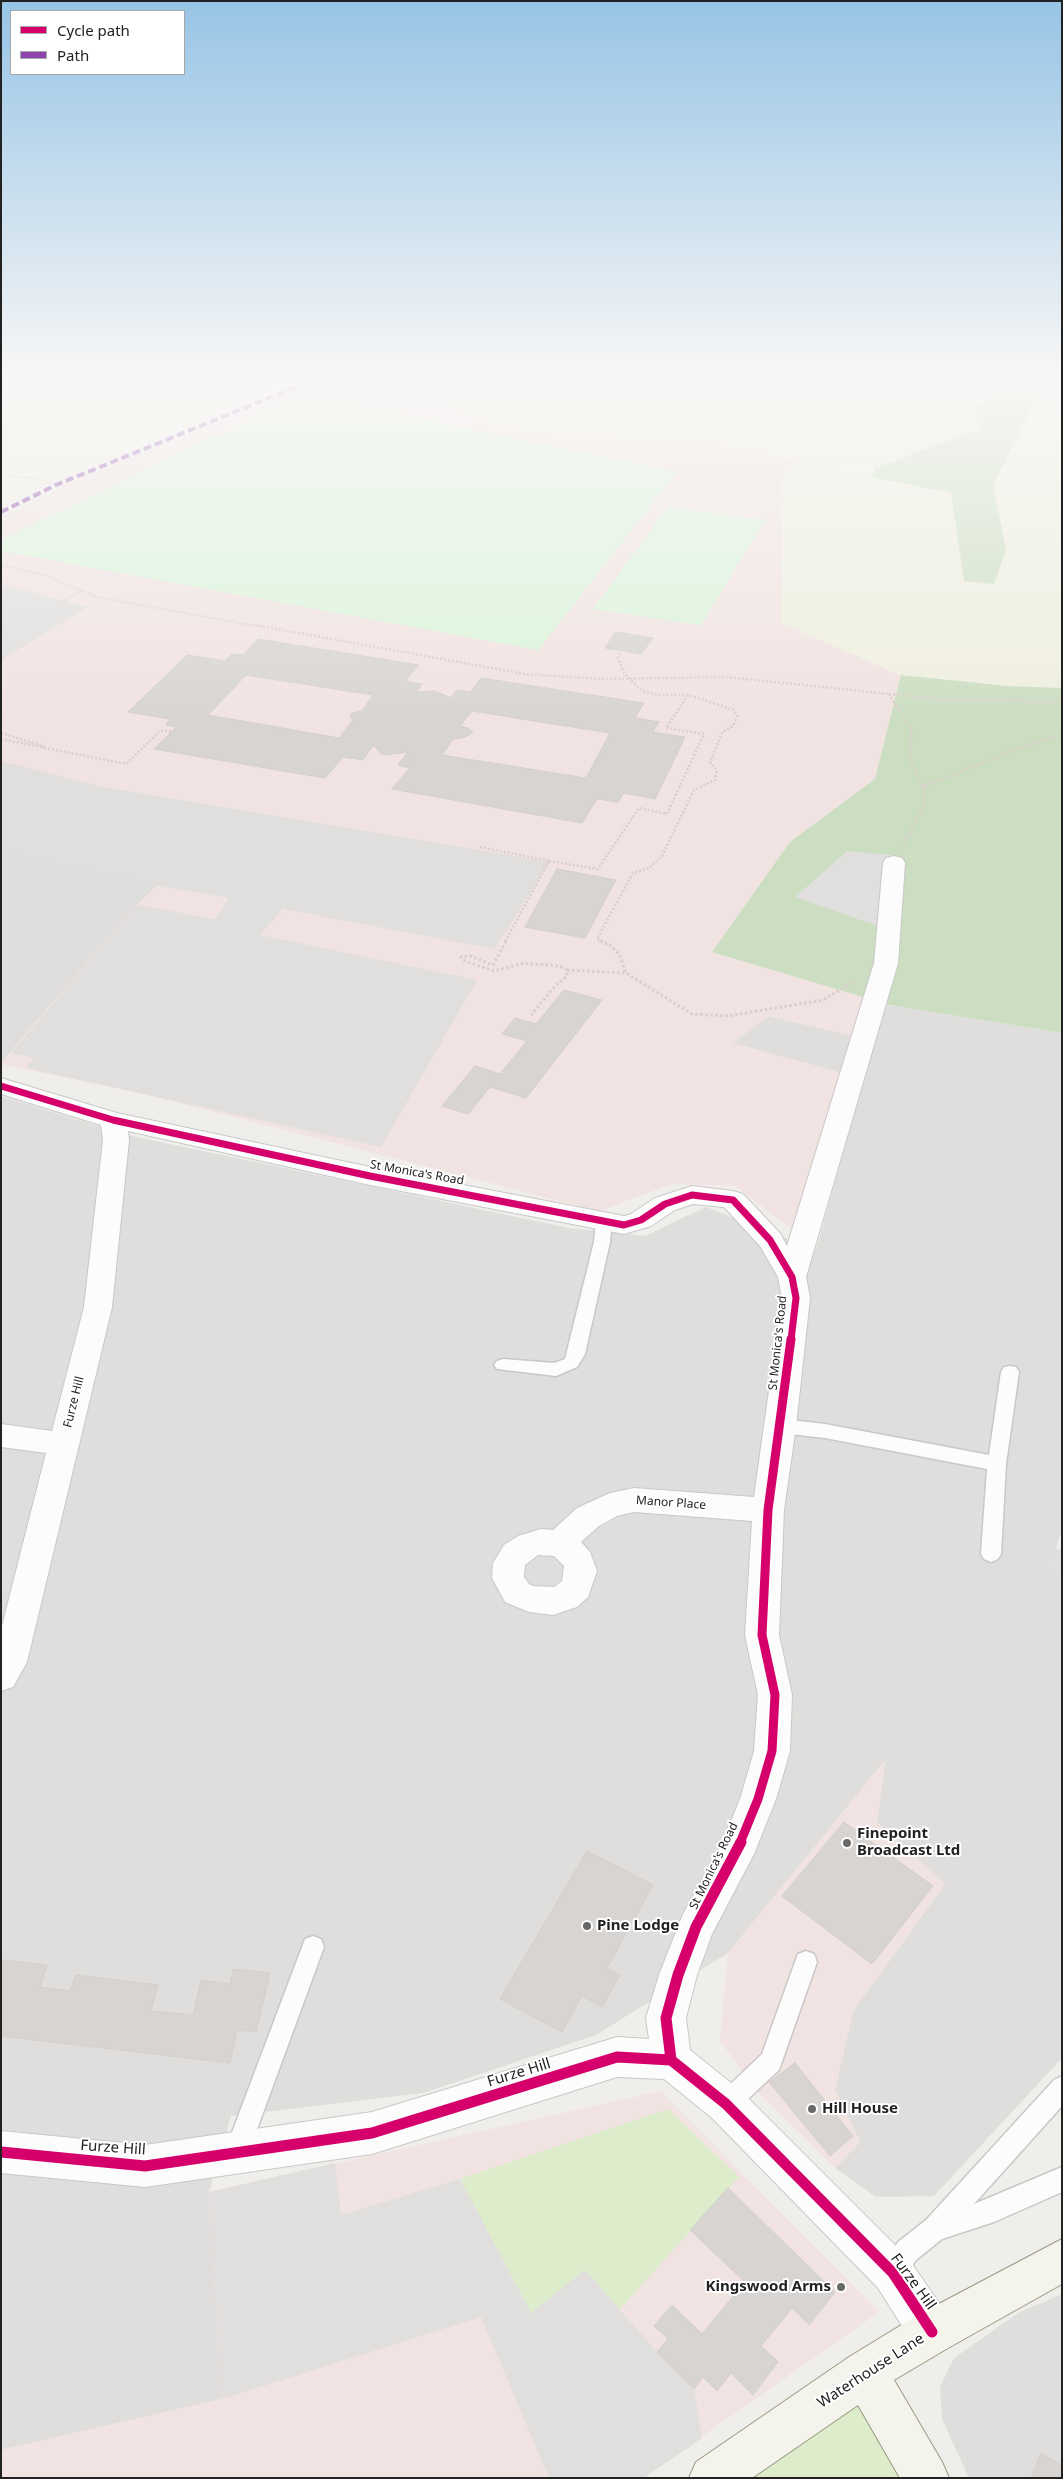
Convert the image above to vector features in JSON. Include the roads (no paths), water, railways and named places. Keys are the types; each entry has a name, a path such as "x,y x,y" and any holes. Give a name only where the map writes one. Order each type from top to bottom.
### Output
{"main road":[{"name":"Waterhouse Lane","path":"712,2478 865,2373 932,2332 1062,2260"},
{"path":"865,2373 926,2478"}],"street":[{"path":"792,1277 886,963 894,863"},
{"name":"St Monica's Road","path":"1,1086 113,1120 370,1176 624,1225 641,1220 665,1204 692,1195 713,1196 733,1200 770,1240 792,1277 796,1298 781,1426 768,1510 762,1635 775,1695 772,1751 758,1799 736,1854 696,1927 678,1975 666,2018 671,2060"},
{"name":"Furze Hill","path":"1,1677 10,1662 98,1307 116,1140 113,1120"},
{"path":"1,1435 64,1444"},
{"name":"Manor Place","path":"559,1545 588,1517 610,1505 634,1500 768,1510"},
{"name":"Furze Hill","path":"1,2152 145,2166 372,2133 617,2057 671,2060 726,2104 893,2273 932,2332"}],"lane":[{"path":"503,1364 556,1370 571,1363 576,1354 602,1242 604,1221"},
{"path":"991,1554 997,1464 1010,1372"},
{"path":"781,1426 825,1431 997,1464"},
{"path":"236,2153 313,1947"},
{"path":"726,2104 771,2062 806,1962"},
{"path":"893,2273 907,2251 935,2229 1062,2088"},
{"path":"935,2229 994,2210 1062,2180"}],"place":[{"name":"Finepoint Broadcast Ltd","path":"847,1843"},
{"name":"Pine Lodge","path":"587,1926"},
{"name":"Hill House","path":"812,2109"},
{"name":"Kingswood Arms","path":"841,2287"}]}
